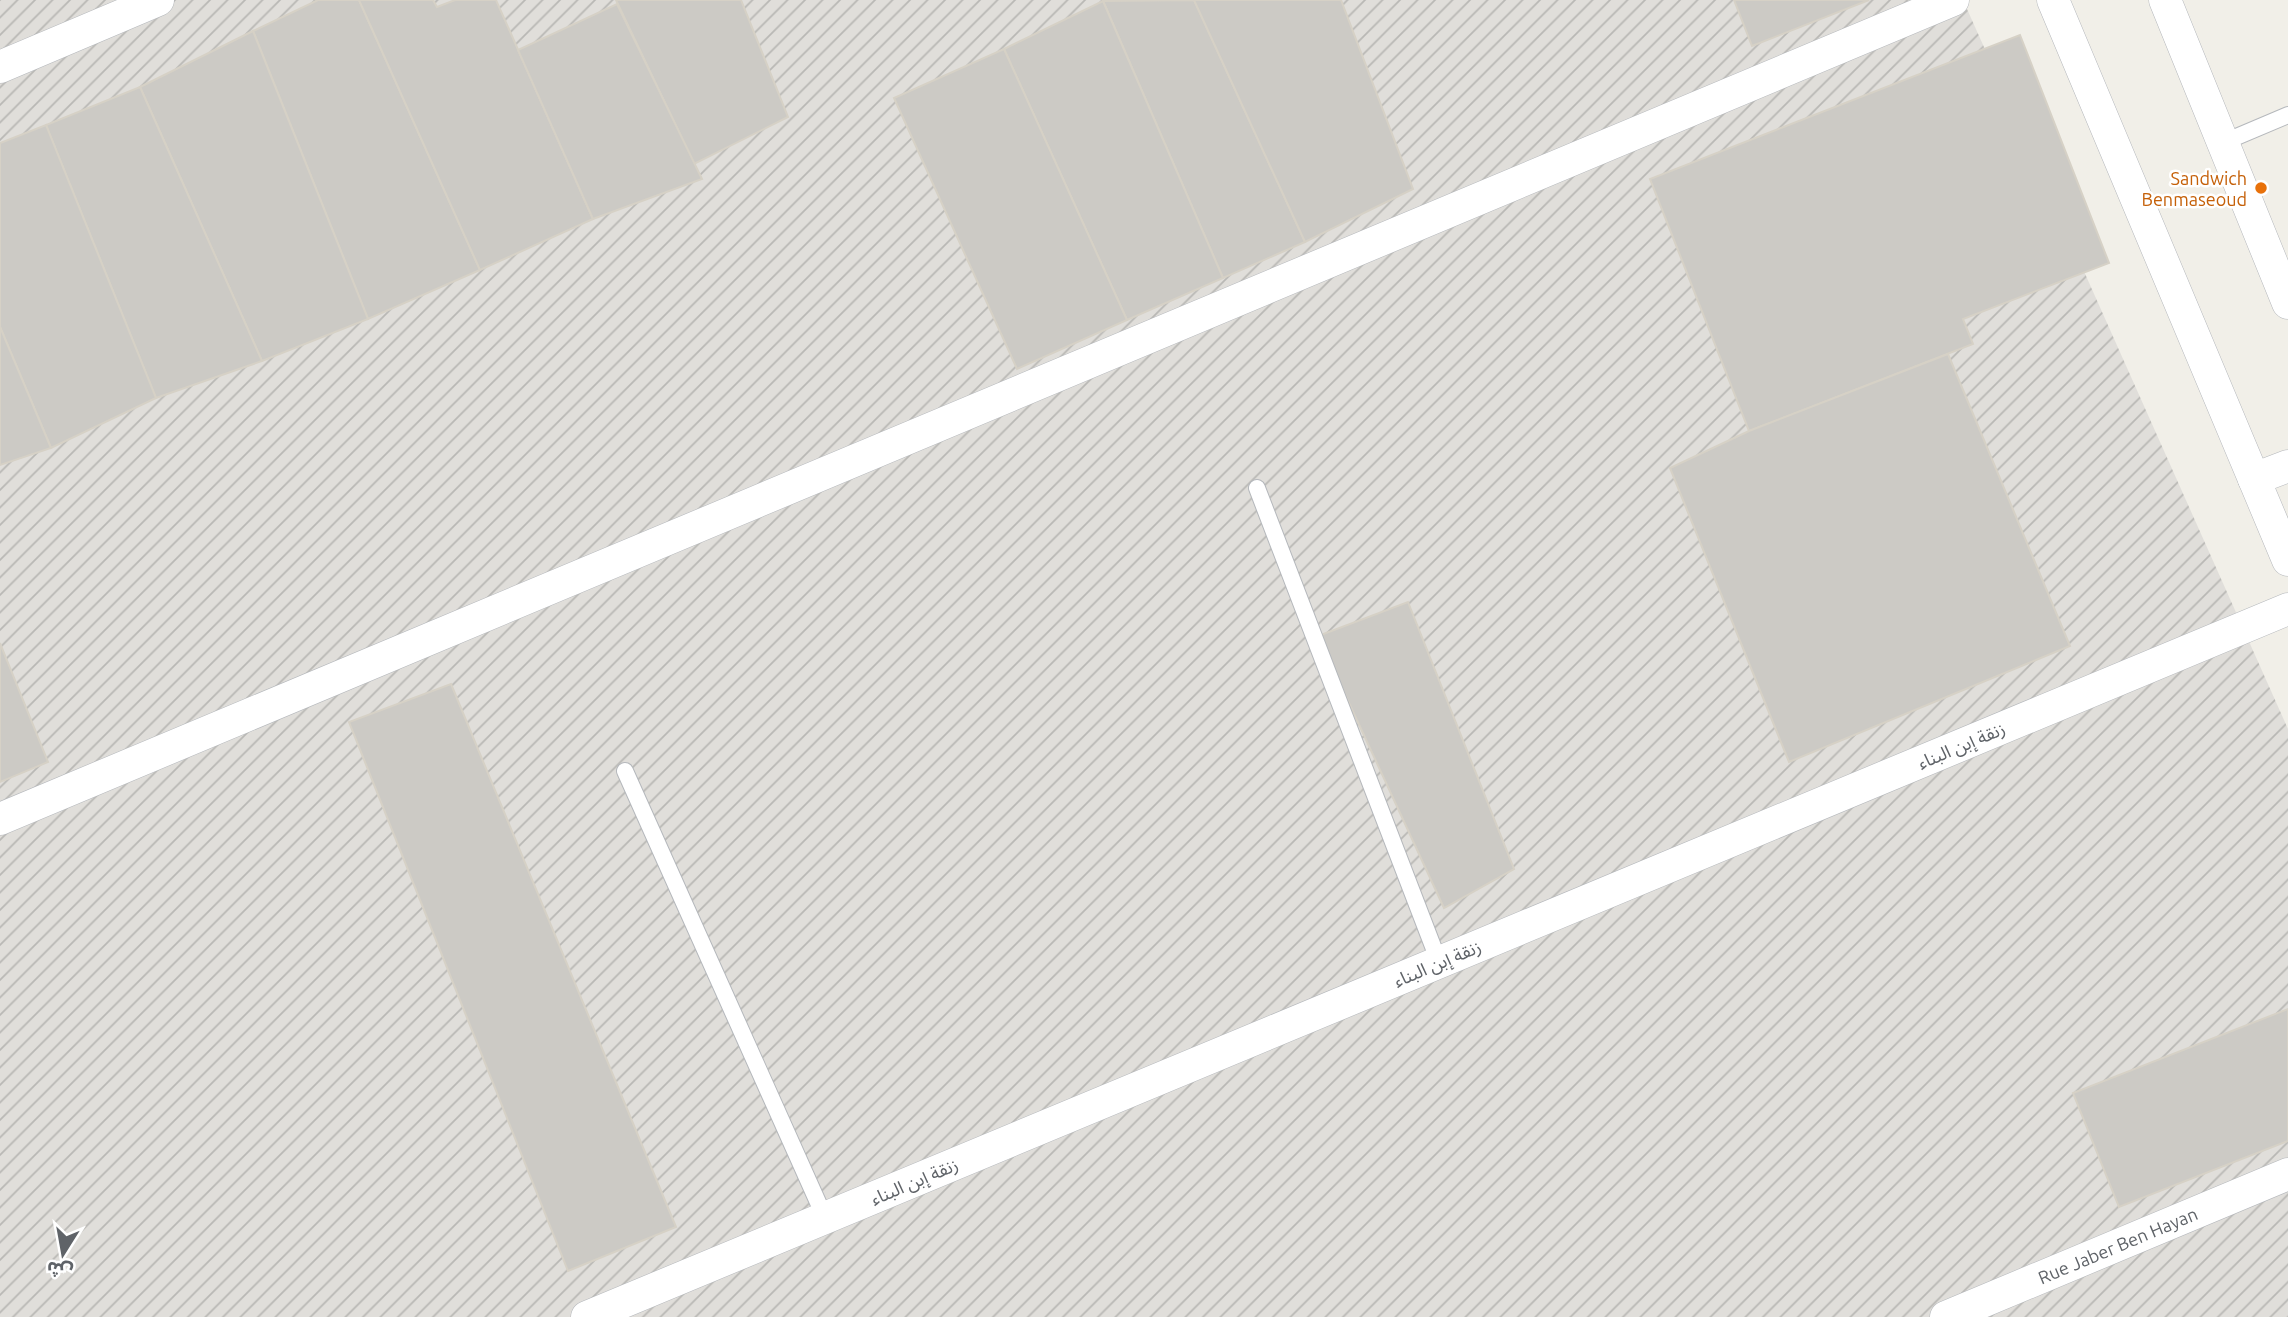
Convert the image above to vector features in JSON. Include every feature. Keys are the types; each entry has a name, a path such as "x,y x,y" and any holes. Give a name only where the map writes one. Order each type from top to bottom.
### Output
{"street":[{"path":"0,67 98,11 158,0"},
{"path":"0,819 1953,0"},
{"path":"2053,0 2288,560"},
{"path":"2165,0 2286,294"},
{"path":"2254,480 2288,466"},
{"name":"زنقة إبن البناء","path":"587,1317 2288,609"},
{"name":"Rue Jaber Ben Hayan","path":"1946,1317 2288,1174"}],"lane":[{"path":"2222,143 2288,115"},
{"path":"1257,488 1439,962"},
{"path":"625,771 825,1218"}],"shaded area":[{"path":"0,0 1963,0 2288,729 2288,1317 0,1317"}],"building":[{"path":"318,0 359,0 480,270 368,319 253,31"},
{"path":"359,0 433,0 437,7 455,0 496,0 593,219 480,270"},
{"path":"616,0 741,0 788,117 694,164"},
{"path":"1194,0 1305,242 1223,278 1103,1"},
{"path":"1194,0 1341,0 1413,189 1305,242"},
{"path":"1734,0 1869,0 1752,46"},
{"path":"1103,1 1223,278 1127,320 1004,49"},
{"path":"617,4 702,179 593,219 518,50"},
{"path":"253,31 368,319 262,361 140,87"},
{"path":"2020,35 2109,263 1963,319 1973,344 1749,431 1650,179"},
{"path":"1004,49 1127,320 1017,369 894,98"},
{"path":"140,87 262,361 156,398 46,125"},
{"path":"46,125 156,398 51,448 0,327 0,143"},
{"path":"0,327 51,448 0,465"},
{"path":"1948,354 2070,646 1789,762 1670,468 1749,431"},
{"path":"1408,602 1514,869 1444,908 1318,636"},
{"path":"0,643 48,762 0,782"},
{"path":"451,684 676,1227 568,1271 349,722"},
{"path":"2288,1009 2288,1141 2119,1207 2073,1093"}],"place":[{"name":"Sandwich Benmaseoud","path":"2261,188"}]}
